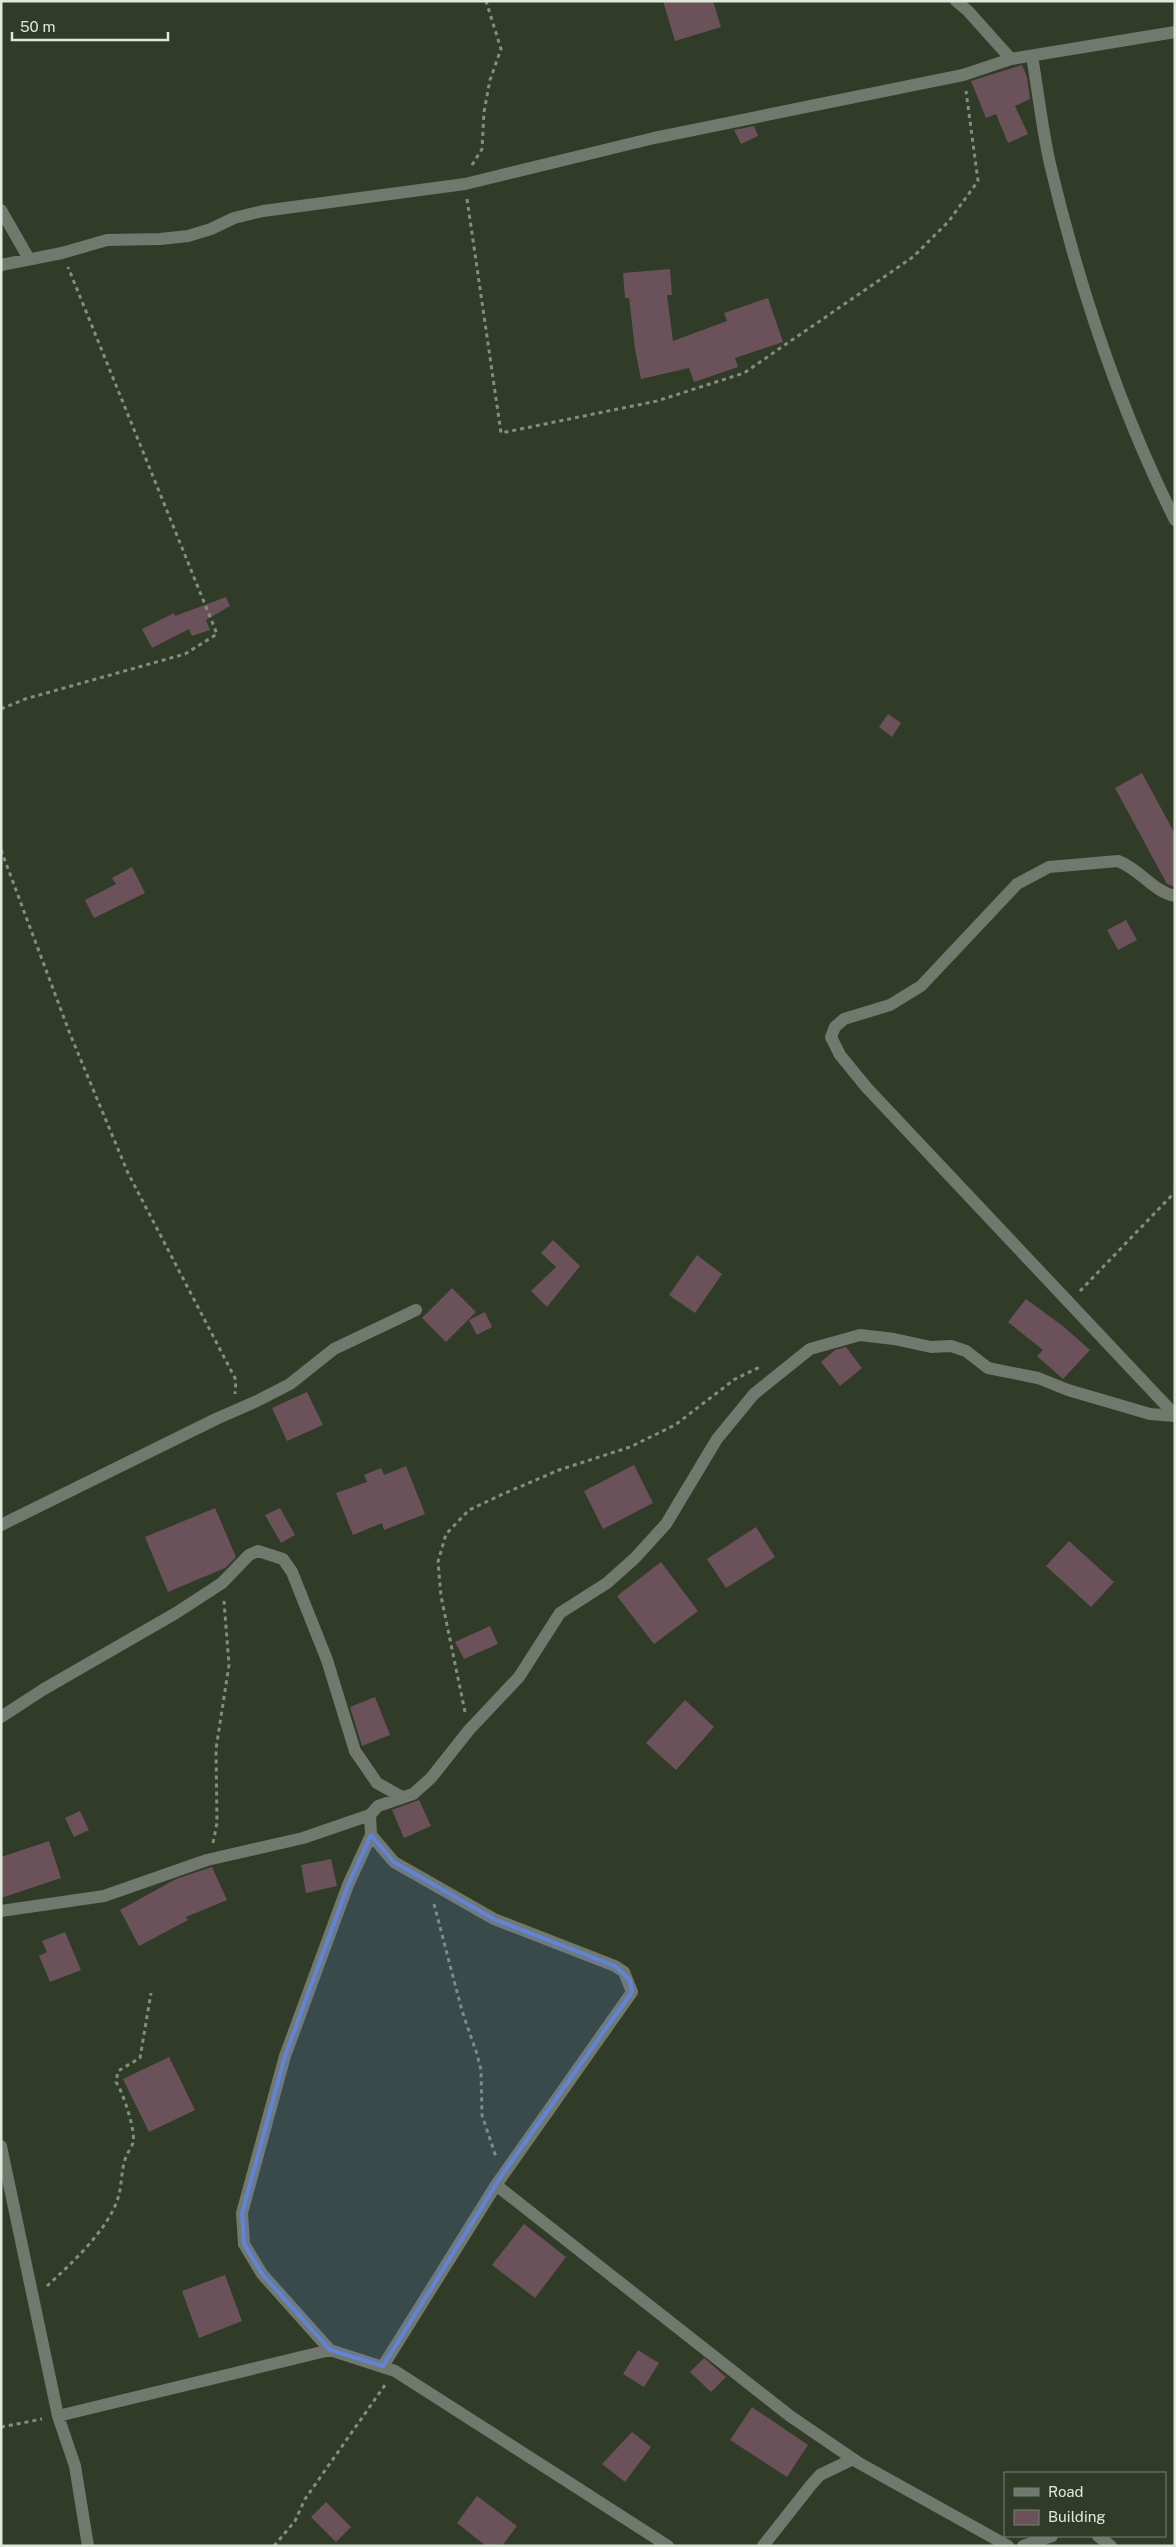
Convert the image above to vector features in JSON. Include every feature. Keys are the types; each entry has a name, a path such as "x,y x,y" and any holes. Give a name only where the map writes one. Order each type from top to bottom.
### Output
{"street":[{"path":"956,1 968,11 1011,59"},
{"path":"1,265 62,253 107,240 160,239 188,236 234,218 263,211 460,185 654,138 964,75 1011,59 1175,32"},
{"path":"1032,56 1050,162 1077,265 1110,368 1154,479 1175,520"},
{"path":"1,210 28,259"},
{"path":"1175,896 1157,889 1128,865 1118,861 1049,867 1016,884 921,986 890,1005 844,1020 835,1027 831,1037 840,1055 867,1088 1175,1416"},
{"path":"1,1525 216,1419 235,1413 290,1384 334,1349 416,1310"},
{"path":"1,1911 104,1896 207,1860 302,1838 370,1815 378,1806 413,1794 432,1778 469,1730 518,1677 560,1613 607,1583 635,1558 666,1524 717,1439 754,1394 810,1349 860,1335 894,1339 931,1347 951,1346 966,1351 988,1368 1038,1378 1068,1390 1150,1414 1175,1416"},
{"path":"1,1717 44,1689 161,1622 222,1583 249,1555 258,1551 283,1559 292,1572 312,1621 355,1751 377,1783 402,1797"},
{"path":"330,2350 262,2274 244,2244 242,2213 285,2056 348,1885 371,1835 370,1815"},
{"path":"371,1835 394,1862 494,1919 615,1966 624,1972 632,1986 632,1992 628,1999 499,2180 389,2368"},
{"path":"1,2146 58,2416 75,2466 88,2546"},
{"path":"499,2180 790,2416 853,2459 1008,2546"},
{"path":"58,2416 330,2350 389,2368 668,2546"},
{"path":"763,2546 820,2475 853,2459"},
{"path":"1023,2546 1049,2537"},
{"path":"1099,2537 1111,2546"}],"path":[{"path":"486,1 501,49 490,80 484,112 482,149 460,185 501,433 657,401 744,373 913,257 949,221 978,181 974,134 964,75"},
{"path":"1,709 25,698 185,654 217,634 62,253"},
{"path":"1,850 70,1034 128,1172 236,1380 235,1413"},
{"path":"1070,1302 1175,1192"},
{"path":"469,1730 441,1596 438,1562 446,1534 469,1510 502,1494 559,1470 630,1447 675,1425 735,1379 757,1366 790,1364"},
{"path":"207,1860 217,1823 216,1749 229,1665 222,1583"},
{"path":"437,1886 434,1904 462,2010 481,2070 482,2114 499,2180"},
{"path":"34,2299 73,2262 106,2222 118,2200 124,2161 134,2142 131,2122 120,2087 116,2082 118,2071 140,2058 151,1992"},
{"path":"274,2546 295,2521 305,2499 389,2368"},
{"path":"1,2427 58,2416"}],"highlighted area":[{"path":"371,1835 394,1862 494,1919 615,1966 630,1980 632,1992 628,1999 502,2175 383,2366 330,2350 262,2274 244,2244 242,2213 285,2056 348,1885"}],"building":[{"path":"663,1 713,1 721,27 675,41"},
{"path":"1022,65 1027,77 1030,99 1015,106 1028,134 1008,143 996,114 986,118 971,81"},
{"path":"754,126 758,136 741,144 734,130"},
{"path":"670,269 672,295 667,295 673,341 727,321 724,313 768,298 783,342 735,358 738,367 694,382 689,368 641,379 635,349 629,298 625,298 623,273"},
{"path":"226,597 230,606 206,620 210,630 192,636 189,629 152,648 142,629 174,613 175,616"},
{"path":"888,714 901,723 892,737 879,727"},
{"path":"1142,773 1175,834 1175,887 1167,884 1115,788"},
{"path":"132,867 145,893 94,918 85,900 116,884 112,878"},
{"path":"1126,920 1137,940 1118,950 1107,930"},
{"path":"553,1240 580,1266 547,1307 531,1291 556,1267 541,1253"},
{"path":"697,1255 722,1274 695,1313 669,1295"},
{"path":"452,1288 476,1312 446,1342 422,1318"},
{"path":"1026,1299 1064,1327 1090,1350 1063,1379 1037,1356 1043,1350 1008,1322"},
{"path":"485,1312 492,1327 477,1335 469,1320"},
{"path":"846,1347 862,1368 840,1386 821,1362 835,1350"},
{"path":"307,1392 323,1425 287,1441 272,1408"},
{"path":"634,1465 653,1503 603,1529 584,1491"},
{"path":"406,1466 425,1514 384,1530 382,1523 353,1535 336,1493 367,1482 364,1475 381,1468 384,1475"},
{"path":"215,1508 236,1557 225,1568 168,1592 145,1537"},
{"path":"280,1508 295,1535 281,1543 265,1515"},
{"path":"756,1527 775,1557 726,1588 707,1559"},
{"path":"1069,1541 1114,1582 1091,1607 1046,1566"},
{"path":"661,1562 698,1611 654,1644 617,1596"},
{"path":"490,1626 498,1644 464,1659 455,1642"},
{"path":"375,1697 390,1735 362,1746 350,1707"},
{"path":"685,1700 714,1727 676,1770 646,1743"},
{"path":"419,1800 431,1826 404,1838 392,1810"},
{"path":"80,1811 89,1830 74,1837 65,1818"},
{"path":"49,1841 61,1878 1,1898 1,1857"},
{"path":"331,1859 337,1886 306,1893 301,1865"},
{"path":"212,1867 227,1900 186,1917 188,1920 139,1946 120,1910 176,1879"},
{"path":"65,1932 81,1970 50,1982 39,1956 47,1952 42,1941"},
{"path":"169,2057 195,2110 149,2132 123,2079"},
{"path":"524,2224 566,2257 535,2298 492,2265"},
{"path":"225,2275 242,2321 199,2338 182,2291"},
{"path":"638,2350 659,2363 644,2387 623,2374"},
{"path":"704,2358 726,2377 711,2392 690,2372"},
{"path":"752,2407 808,2445 787,2477 730,2440"},
{"path":"632,2432 651,2447 625,2482 602,2464"},
{"path":"477,2496 517,2526 502,2546 486,2546 457,2523"},
{"path":"326,2502 351,2527 336,2542 311,2517"}]}
